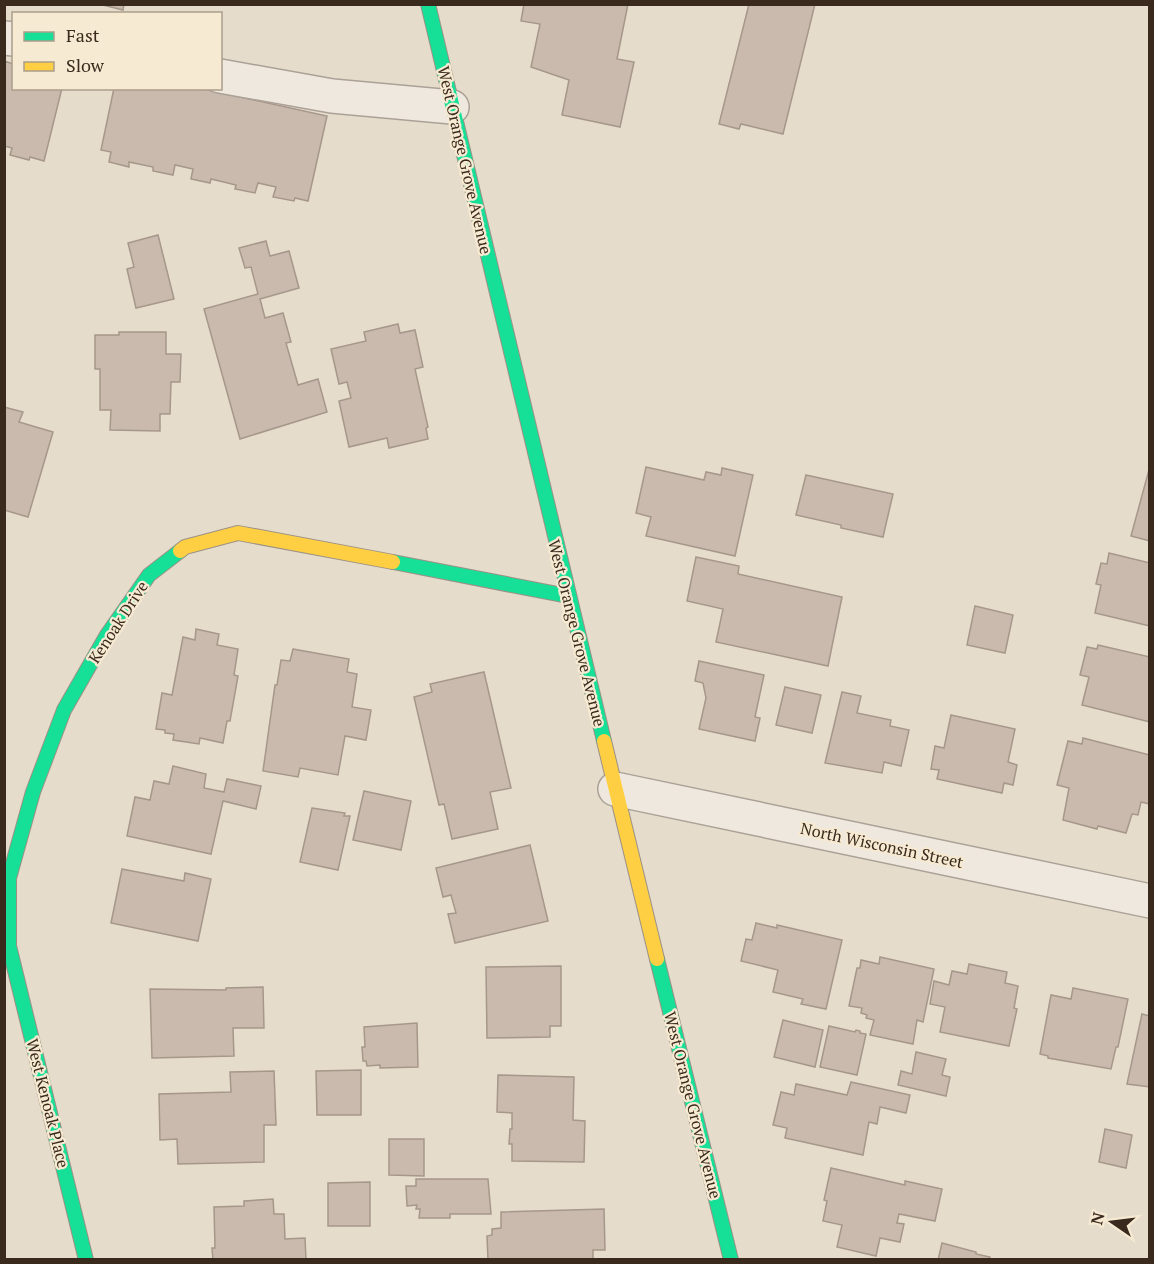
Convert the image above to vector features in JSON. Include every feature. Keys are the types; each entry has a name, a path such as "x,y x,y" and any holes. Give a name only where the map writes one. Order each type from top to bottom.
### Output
{"street":[{"name":"West Orange Grove Avenue","path":"428,4 568,596 731,1260"},
{"path":"222,76 332,96 452,107"},
{"name":"Kenoak Drive","path":"9,946 9,878 33,792 64,710 107,635 149,575 185,547 237,533 568,596"},
{"name":"North Wisconsin Street","path":"615,789 1149,901"},
{"name":"West Kenoak Place","path":"9,946 86,1260"}],"building":[{"path":"99,4 124,4 123,10"},
{"path":"524,4 628,4 617,59 634,62 620,127 562,115 569,80 531,67 540,24 521,21"},
{"path":"749,4 815,4 783,134 741,124 739,129 719,124"},
{"path":"4,61 12,63 12,90 62,90 44,161 10,155 12,148 4,146"},
{"path":"114,90 208,90 327,116 308,201 273,197 276,187 258,183 255,193 235,189 236,185 211,179 210,183 191,179 193,169 175,165 173,175 153,171 153,167 129,162 129,167 109,162 111,152 101,150"},
{"path":"158,235 174,299 136,308 127,269 134,267 128,243"},
{"path":"266,241 270,256 289,251 299,288 260,299 265,318 283,313 291,342 286,343 298,385 318,379 327,412 240,439 204,309 258,294 251,267 245,268 239,248"},
{"path":"398,324 400,333 415,330 423,367 415,369 428,427 426,428 428,439 389,448 387,438 349,447 339,401 351,398 347,382 339,384 331,349 366,341 364,332"},
{"path":"119,332 166,332 166,354 181,354 180,382 171,382 170,414 160,414 160,431 110,430 111,410 100,410 100,369 95,369 95,335 119,335"},
{"path":"4,407 23,412 19,422 53,432 28,517 4,510"},
{"path":"1150,466 1150,541 1131,536"},
{"path":"646,467 704,480 706,472 721,475 722,468 753,475 735,556 646,536 651,517 636,513"},
{"path":"806,475 893,494 883,537 796,515"},
{"path":"1109,553 1150,563 1150,626 1095,613 1101,585 1096,584 1101,563 1107,564"},
{"path":"696,557 739,566 738,574 842,597 828,666 716,642 723,609 687,601"},
{"path":"975,606 1013,615 1005,653 967,645"},
{"path":"196,629 219,634 217,645 238,649 234,675 238,676 230,721 227,721 223,743 200,738 199,744 173,740 174,734 156,729 162,693 172,695 183,637 195,640"},
{"path":"1098,645 1150,657 1150,722 1082,705 1089,677 1080,675 1087,647 1097,649"},
{"path":"293,649 349,659 347,672 357,674 352,707 371,710 366,740 345,736 338,775 300,768 298,777 263,771 275,685 277,685 281,660 290,661"},
{"path":"699,661 764,675 755,717 760,718 755,741 699,729 706,698 703,683 695,681"},
{"path":"484,672 511,788 490,792 498,829 452,839 444,804 439,805 414,697 432,692 430,684"},
{"path":"785,687 821,695 812,733 776,725"},
{"path":"842,692 861,696 857,713 891,720 890,726 909,730 901,766 884,762 882,773 825,763"},
{"path":"951,715 1015,729 1008,762 1017,765 1013,785 1004,783 1002,793 937,779 939,770 931,769 935,746 944,748"},
{"path":"1083,738 1150,755 1150,804 1141,802 1138,815 1132,814 1126,833 1098,826 1097,829 1063,820 1069,788 1057,785 1068,741 1082,744"},
{"path":"173,766 206,774 204,788 224,792 227,779 261,786 256,809 223,801 211,854 127,836 135,797 150,800 154,781 169,784"},
{"path":"364,791 411,801 401,850 353,840"},
{"path":"312,808 345,813 344,816 350,816 338,870 300,862"},
{"path":"530,845 548,921 455,943 448,914 456,913 451,895 443,897 436,868"},
{"path":"122,869 184,881 185,873 211,879 198,941 111,923"},
{"path":"756,923 777,928 777,925 842,940 826,1009 801,1004 803,999 773,992 778,970 741,961 746,939 752,940"},
{"path":"880,957 934,969 923,1022 917,1020 913,1044 870,1035 874,1020 866,1018 867,1015 861,1013 862,1008 849,1006 857,968 860,968 861,960 879,964"},
{"path":"969,964 1007,972 1005,983 1018,986 1014,1008 1017,1009 1009,1046 940,1032 945,1007 930,1004 934,981 949,985 952,971 967,974"},
{"path":"561,966 561,1026 550,1026 550,1037 487,1038 486,967"},
{"path":"263,987 264,1028 233,1028 234,1056 152,1058 150,989 226,990 226,988"},
{"path":"1073,988 1128,999 1111,1069 1048,1058 1040,1054 1051,995 1071,999"},
{"path":"1142,1014 1150,1016 1150,1087 1127,1084"},
{"path":"783,1020 823,1030 815,1067 774,1057"},
{"path":"417,1023 418,1067 380,1068 380,1065 367,1066 366,1061 363,1061 364,1027"},
{"path":"829,1026 866,1034 857,1075 820,1067"},
{"path":"916,1052 946,1059 942,1075 950,1077 946,1096 898,1085 901,1071 912,1074"},
{"path":"361,1070 361,1115 317,1115 316,1071"},
{"path":"274,1071 276,1125 264,1125 264,1162 178,1164 177,1139 160,1140 159,1094 231,1092 230,1072"},
{"path":"498,1075 574,1077 573,1120 585,1121 584,1162 512,1161 512,1144 509,1144 512,1113 497,1112"},
{"path":"851,1082 910,1095 906,1113 880,1107 877,1124 869,1122 863,1155 785,1138 787,1128 773,1125 781,1092 794,1095 796,1084 847,1095"},
{"path":"1105,1129 1132,1135 1126,1168 1099,1162"},
{"path":"389,1139 424,1139 424,1176 389,1175"},
{"path":"831,1168 905,1185 905,1181 942,1189 935,1221 899,1214 897,1223 904,1224 900,1242 880,1238 876,1256 837,1247 842,1225 823,1221 827,1201 824,1200"},
{"path":"416,1179 488,1179 491,1214 450,1214 450,1218 419,1218 420,1209 416,1209 417,1205 407,1206 406,1186 416,1186"},
{"path":"370,1182 370,1226 328,1226 328,1183"},
{"path":"273,1199 274,1214 284,1214 285,1239 305,1238 306,1260 213,1260 214,1207 244,1206 244,1201"},
{"path":"604,1209 605,1250 593,1250 593,1260 488,1260 487,1236 492,1235 492,1229 501,1228 501,1212"},
{"path":"942,1243 990,1257 989,1260 938,1260"}],"traffic: fast":[{"path":"428,4 604,741"},
{"path":"86,1260 9,946 9,878 33,792 64,710 107,635 149,575 180,551"},
{"path":"393,562 568,596"},
{"path":"657,959 731,1260"}],"traffic: slow":[{"path":"180,551 185,547 238,533 393,562"},
{"path":"604,741 657,959"}]}
